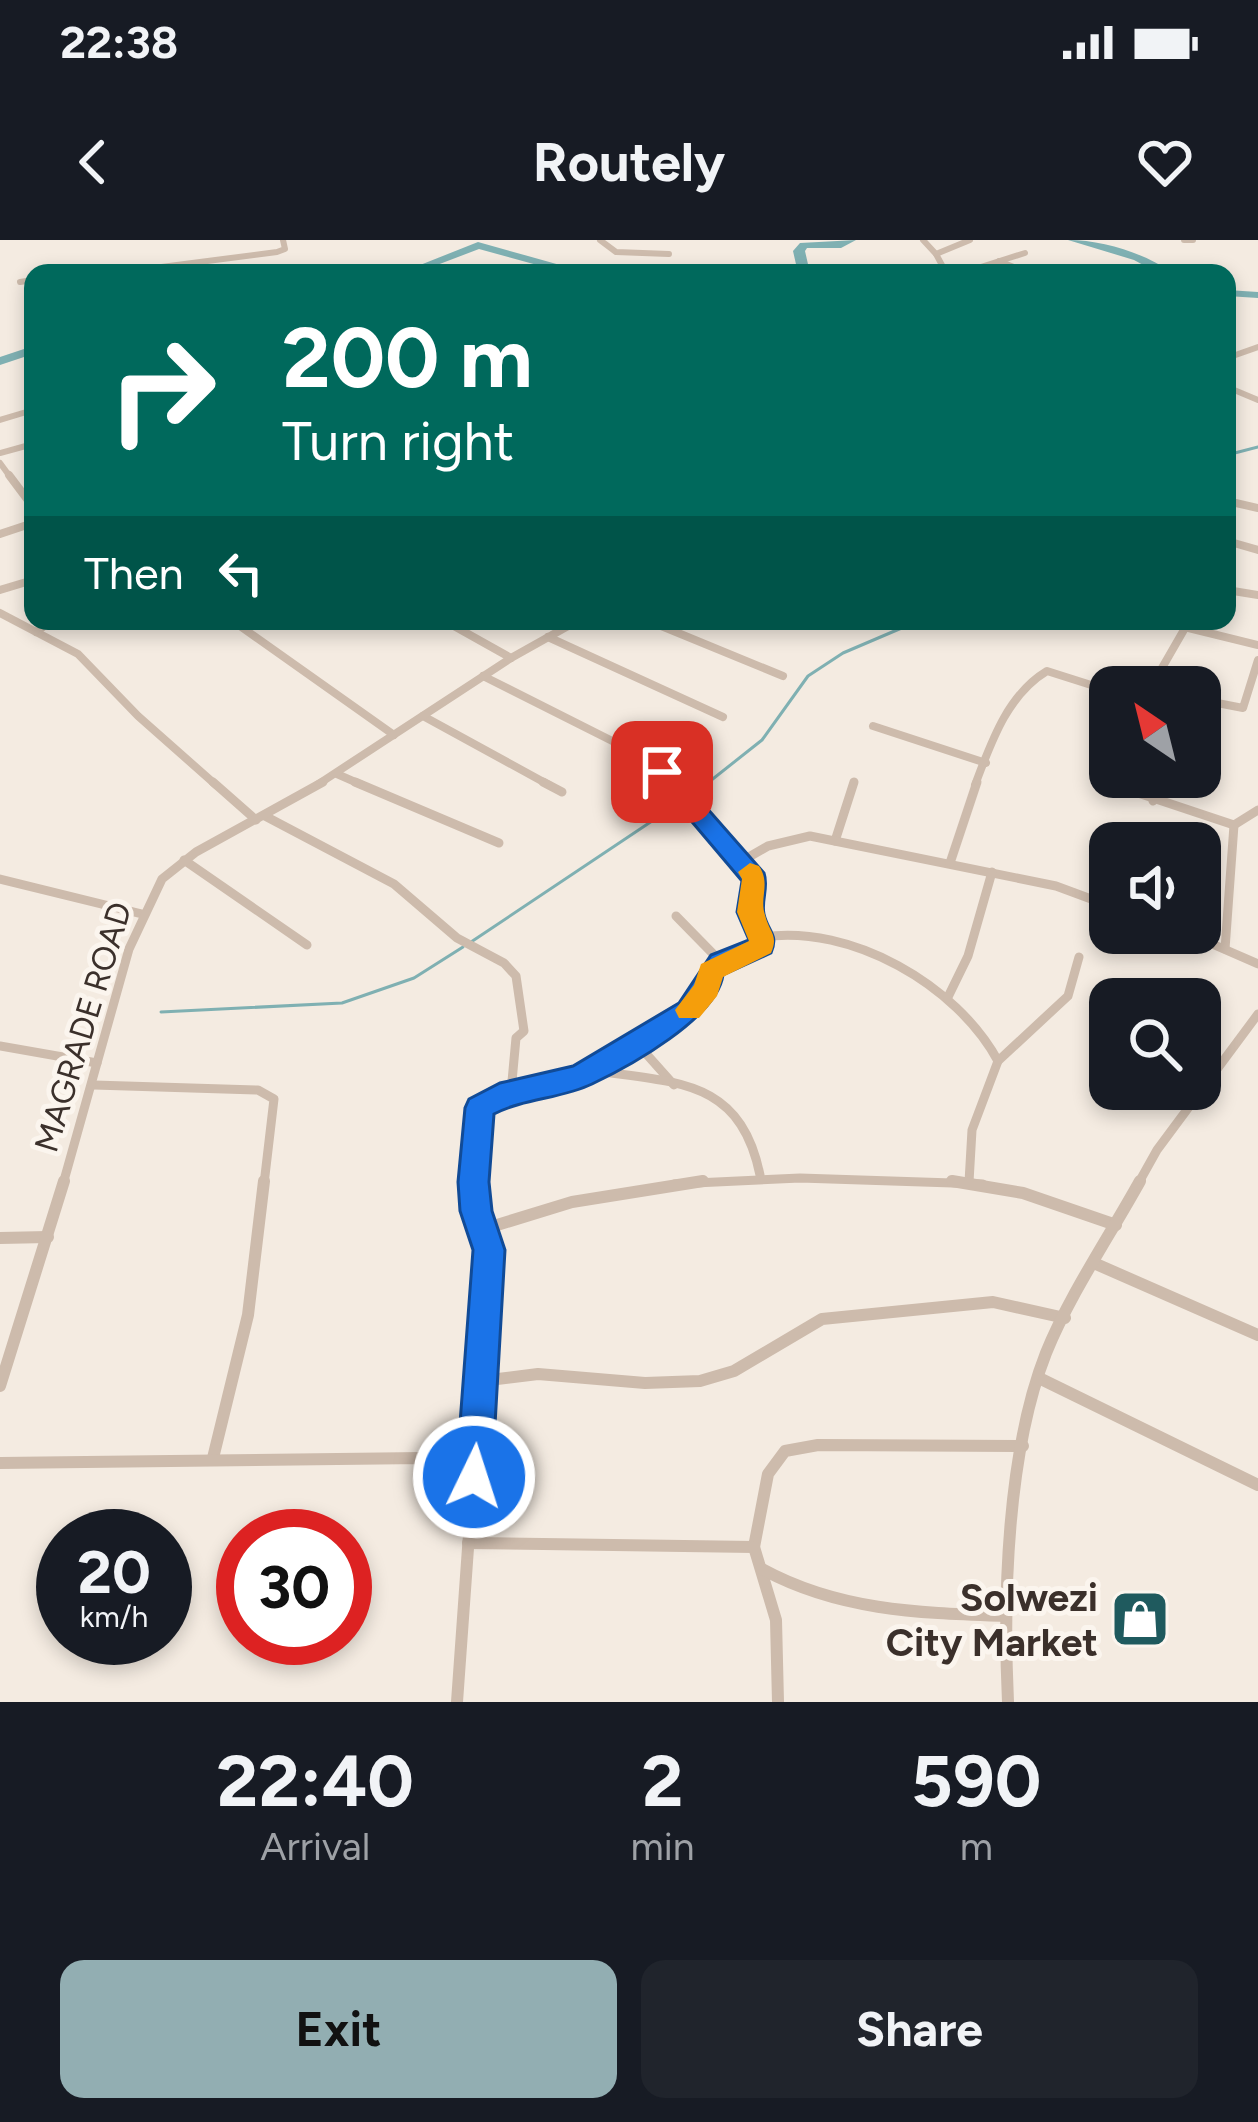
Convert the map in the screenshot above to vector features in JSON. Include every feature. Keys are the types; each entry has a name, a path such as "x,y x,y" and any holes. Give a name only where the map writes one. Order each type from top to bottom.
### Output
{"street":[{"path":"184,264 277,252 285,248 283,240"},
{"path":"600,240 616,252 669,254"},
{"path":"923,240 941,264"},
{"path":"936,254 970,240"},
{"path":"989,264 1025,253"},
{"path":"999,261 1006,264"},
{"path":"20,282 24,281"},
{"path":"0,464 24,495"},
{"path":"17,485 24,483"},
{"path":"32,630 77,654 138,716 261,818 394,884 458,938 492,954 516,976 524,1031 516,1039 511,1092"},
{"path":"246,630 394,735"},
{"path":"461,630 511,658"},
{"name":"MAGRADE ROAD","path":"0,1385 142,914 162,879 184,860 337,774 561,630"},
{"path":"672,630 783,676"},
{"path":"1161,666 1178,630"},
{"path":"1200,630 1258,645"},
{"path":"548,637 723,718"},
{"path":"1221,704 1243,708 1258,660"},
{"path":"950,863 986,763 1028,680 1047,671 1089,684"},
{"path":"483,676 648,759 755,879 750,912 763,938"},
{"path":"423,716 562,792"},
{"path":"873,726 986,763"},
{"path":"337,774 499,844"},
{"path":"835,841 854,781"},
{"path":"1145,798 1234,825 1258,810"},
{"path":"1225,950 1234,825"},
{"path":"742,861 768,846 797,838 835,841 1056,886 1089,898"},
{"path":"184,860 232,890 261,920 307,945"},
{"path":"948,997 968,956 992,872"},
{"path":"0,879 142,914"},
{"path":"676,916 720,962"},
{"path":"457,1702 489,1250 476,1211 473,1182 477,1118 487,1102 511,1092 561,1084 591,1070 689,1010 708,989 710,971 720,962 753,953 763,938 785,932 825,938 948,997 974,1024 998,1061"},
{"path":"1221,948 1258,964"},
{"path":"969,1183 972,1130 998,1061 1068,995 1079,957"},
{"path":"1008,1702 1004,1616 1023,1446 1039,1378 1065,1318 1157,1150 1258,1014"},
{"path":"645,1038 641,1048 675,1086"},
{"path":"0,1046 98,1063"},
{"path":"591,1070 728,1102 752,1130 760,1175"},
{"path":"94,1085 258,1090 274,1099 248,1315 213,1458"},
{"path":"484,1228 552,1205 760,1175 969,1183 1044,1198 1116,1225"},
{"path":"0,1238 48,1237"},
{"path":"1096,1264 1258,1335"},
{"path":"481,1381 553,1371 658,1384 702,1381 744,1367 803,1325 822,1319 972,1303 1015,1305 1065,1318"},
{"path":"1039,1378 1258,1485"},
{"path":"0,1463 427,1459 476,1438"},
{"path":"778,1702 776,1620 754,1547 768,1474 785,1451 818,1445 1023,1446"},
{"path":"427,1459 474,1477"},
{"path":"468,1543 754,1547"},
{"path":"762,1568 790,1586 852,1605 1004,1616"}],"waterway":[{"path":"802,264 799,251 804,245 841,245 851,240"},
{"path":"1073,240 1150,264"},
{"path":"429,264 478,245 545,264"},
{"path":"1236,294 1258,295"},
{"path":"0,361 24,353"},
{"path":"1236,453 1258,447"},
{"path":"690,797 762,740 808,676 843,653 897,630"},
{"path":"471,942 682,801"},
{"path":"161,1012 342,1003 414,978 463,947"}],"slow traffic":[{"path":"689,1010 708,989 710,971 720,962 753,953 761,946 763,938 750,912 755,879 750,872"}],"place":[{"name":"Solwezi City Market","path":"1140,1619"}],"route":[{"path":"474,1477 489,1250 476,1211 473,1182 480,1108 511,1092 580,1076 689,1010 708,989 710,971 720,962 753,953 761,946 763,938 749,902 755,879 662,772"}]}
